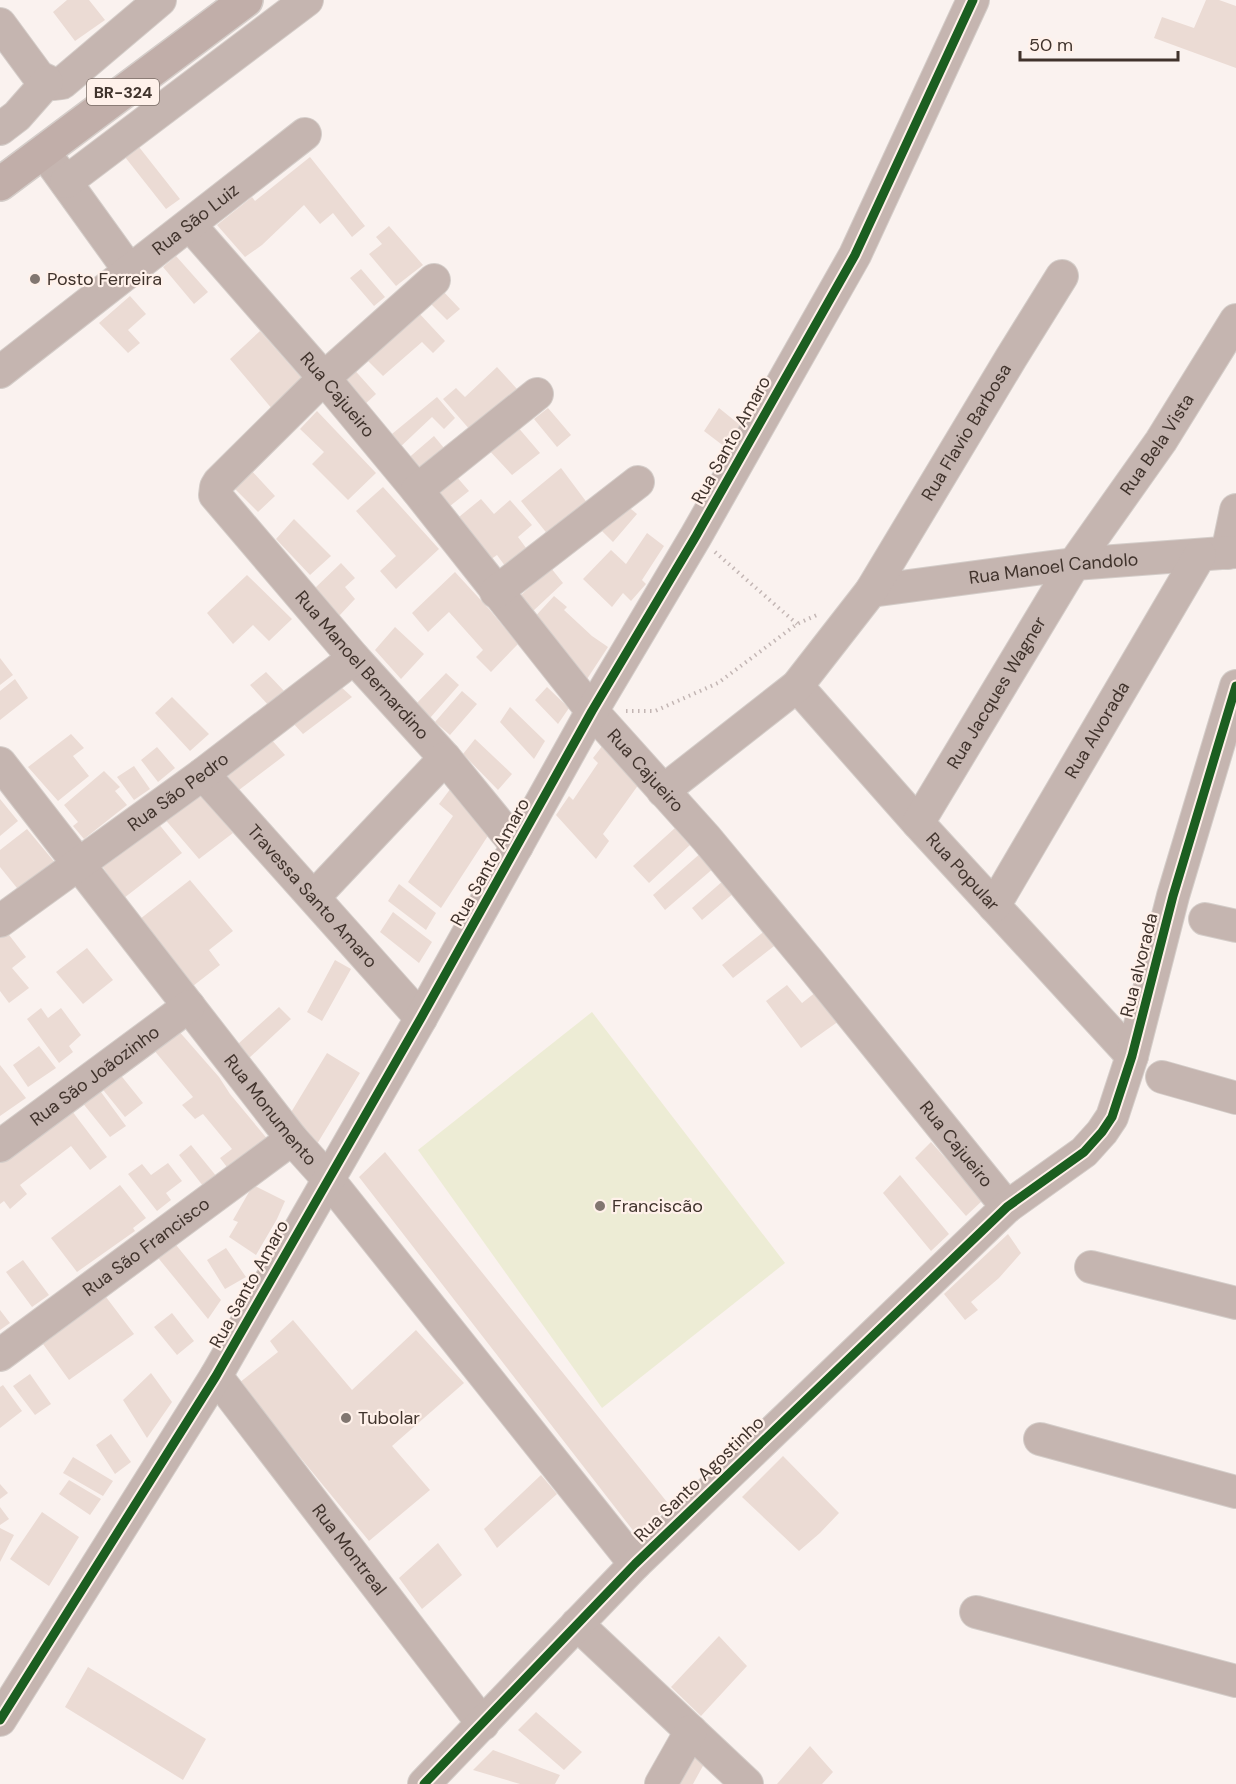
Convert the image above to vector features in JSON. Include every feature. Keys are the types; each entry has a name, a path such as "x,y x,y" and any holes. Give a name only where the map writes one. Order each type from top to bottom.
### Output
{"highway":[{"name":"BR-324","path":"0,184 246,0"}],"street":[{"path":"0,24 43,79 62,83 160,0"},
{"path":"66,182 308,0"},
{"name":"Rua Santo Amaro","path":"0,1720 216,1376 422,1018 592,711 696,536 855,255 973,0"},
{"path":"0,129 17,116 43,79"},
{"name":"Rua São Luiz","path":"0,372 304,134"},
{"path":"44,152 129,270"},
{"name":"Rua Cajueiro","path":"190,225 324,378 417,490 592,711 706,838 1007,1208"},
{"name":"Rua Flavio Barbosa","path":"663,790 797,686 872,591 1062,276"},
{"path":"324,378 434,280"},
{"name":"Rua Bela Vista","path":"1074,564 1161,441 1236,320"},
{"name":"Rua Manoel Bernardino","path":"324,378 219,482 215,495 354,658 445,758 517,846"},
{"path":"417,490 537,394"},
{"path":"496,592 638,483"},
{"name":"Rua Alvorada","path":"993,906 1221,553 1236,510"},
{"name":"Rua Manoel Candolo","path":"872,591 1074,564 1221,553"},
{"name":"Rua Jacques Wagner","path":"918,823 1074,564"},
{"name":"Rua São Pedro","path":"0,921 203,774 354,658"},
{"name":"Rua Popular","path":"797,686 993,906 1132,1056"},
{"name":"Rua alvorada","path":"1007,1208 1084,1152 1112,1117 1132,1056 1173,896 1236,686"},
{"path":"314,897 445,758"},
{"name":"Rua Monumento","path":"0,763 292,1138 328,1179 635,1564"},
{"name":"Travessa Santo Amaro","path":"203,774 422,1018"},
{"path":"1205,919 1236,926"},
{"name":"Rua São Joãozinho","path":"0,1146 189,1006"},
{"path":"1162,1077 1236,1098"},
{"name":"Rua São Francisco","path":"0,1355 292,1138"},
{"name":"Rua Santo Agostinho","path":"424,1784 635,1564 1007,1208"},
{"path":"1091,1267 1236,1303"},
{"name":"Rua Montreal","path":"216,1376 483,1724"},
{"path":"1040,1439 1236,1492"},
{"path":"976,1612 1236,1681"},
{"path":"578,1624 747,1784"},
{"path":"661,1784 691,1731"}],"path":[{"path":"696,536 797,624"},
{"path":"592,711 655,711 718,683 797,624 829,610"}],"green space":[{"name":"Franciscão","path":"592,1012 785,1263 602,1408 418,1150"}],"building":[{"path":"67,0 89,0 105,20 75,41 53,12"},
{"path":"1206,0 1219,0 1236,6 1236,68 1154,38 1162,17 1194,28"},
{"path":"139,147 180,199 166,209 125,157"},
{"path":"310,157 365,226 352,237 333,213 320,224 304,205 262,245 245,257 217,225 252,197 255,201"},
{"path":"389,226 423,265 396,286 369,254 382,244 376,237"},
{"path":"176,256 208,292 194,304 163,267"},
{"path":"361,269 385,297 374,306 350,278"},
{"path":"441,289 460,309 447,320 428,301"},
{"path":"130,296 146,314 128,330 140,343 128,353 99,323"},
{"path":"417,311 445,341 433,353 422,342 383,376 365,358"},
{"path":"260,331 305,382 273,410 230,359"},
{"path":"351,366 376,394 363,406 339,377"},
{"path":"497,367 517,389 471,431 443,399 456,388 465,397"},
{"path":"437,397 455,418 444,429 432,417 397,450 387,438"},
{"path":"548,408 571,435 557,447 534,419"},
{"path":"719,408 740,425 725,447 704,431"},
{"path":"317,411 376,473 348,500 312,464 324,452 300,429"},
{"path":"516,425 540,453 512,475 487,448"},
{"path":"434,436 444,448 414,473 405,461"},
{"path":"561,468 588,504 549,536 521,501"},
{"path":"250,469 275,496 258,512 233,487"},
{"path":"456,476 469,491 445,510 433,495"},
{"path":"383,487 439,549 396,589 380,571 396,556 356,511"},
{"path":"481,499 494,514 510,500 532,525 518,537 529,552 508,570 497,555 487,562 454,521"},
{"path":"625,504 637,514 613,542 599,528"},
{"path":"294,519 331,556 310,575 276,539"},
{"path":"647,533 664,546 642,580 646,584 631,601 623,593 612,607 583,579 611,550 626,564"},
{"path":"341,563 355,578 345,587 355,599 339,616 314,589"},
{"path":"551,568 563,583 532,612 520,596"},
{"path":"455,572 518,644 491,672 476,657 483,650 449,612 428,632 412,613"},
{"path":"247,575 292,619 269,641 253,625 233,644 207,613"},
{"path":"554,596 567,607 564,610 592,636 608,647 587,679 531,621"},
{"path":"395,627 424,654 401,679 375,650"},
{"path":"0,658 13,675 0,685"},
{"path":"266,672 286,693 270,707 250,685"},
{"path":"446,673 459,685 430,718 416,704"},
{"path":"15,679 28,698 0,720 0,691"},
{"path":"339,685 352,697 303,734 292,722"},
{"path":"547,687 569,708 558,724 535,700"},
{"path":"462,691 477,704 450,735 435,722"},
{"path":"172,697 209,734 190,751 155,713"},
{"path":"510,707 545,741 534,759 500,722"},
{"path":"71,734 84,748 73,756 89,776 58,801 28,767"},
{"path":"270,738 285,755 239,790 225,773"},
{"path":"475,739 512,774 498,790 463,754"},
{"path":"603,745 639,784 603,834 609,841 596,859 556,815 569,796 573,800 598,763 593,758"},
{"path":"157,747 175,768 158,782 141,760"},
{"path":"134,766 150,789 134,800 117,777"},
{"path":"104,771 120,787 115,791 127,805 84,839 73,826 78,822 64,805"},
{"path":"451,788 493,828 441,908 408,882 453,816 439,804"},
{"path":"197,791 233,833 199,859 163,817"},
{"path":"0,799 18,821 0,836"},
{"path":"158,823 182,853 124,898 102,866"},
{"path":"675,828 690,845 649,883 633,866"},
{"path":"27,829 57,865 21,893 0,867 0,850"},
{"path":"702,852 715,867 665,910 653,895"},
{"path":"190,880 233,931 209,950 220,965 193,986 140,919"},
{"path":"724,880 735,892 702,920 692,908"},
{"path":"399,884 436,913 426,930 388,901"},
{"path":"393,912 432,942 419,963 380,932"},
{"path":"767,929 778,943 733,978 722,965"},
{"path":"6,931 26,957 12,968 29,988 9,1003 0,991 0,936"},
{"path":"87,948 113,980 83,1004 56,972"},
{"path":"335,960 351,969 322,1021 307,1012"},
{"path":"787,985 802,1003 816,992 839,1021 801,1048 766,1001"},
{"path":"279,1007 291,1019 248,1059 238,1044"},
{"path":"41,1008 48,1018 61,1008 81,1035 69,1046 73,1052 59,1063 27,1019"},
{"path":"177,1029 219,1077 269,1141 230,1171 220,1158 232,1149 203,1114 195,1119 182,1105 193,1097 153,1049"},
{"path":"39,1046 56,1068 28,1087 13,1065"},
{"path":"327,1053 360,1073 317,1144 290,1114"},
{"path":"0,1065 26,1098 0,1116"},
{"path":"119,1073 143,1103 125,1117 100,1086"},
{"path":"98,1088 126,1126 110,1137 81,1101"},
{"path":"72,1111 107,1157 90,1170 71,1146 20,1185 27,1194 10,1209 4,1201 0,1204 0,1158"},
{"path":"931,1142 983,1200 966,1216 915,1158"},
{"path":"191,1145 217,1177 203,1186 179,1155"},
{"path":"385,1152 671,1507 635,1533 359,1177"},
{"path":"168,1163 182,1181 166,1193 171,1200 157,1211 128,1174 142,1164 151,1175"},
{"path":"900,1175 949,1234 931,1251 883,1193"},
{"path":"120,1185 146,1218 133,1228 135,1231 77,1272 51,1238"},
{"path":"253,1185 285,1201 256,1255 229,1237 238,1222 233,1220"},
{"path":"1008,1234 1021,1253 999,1278 971,1302 978,1310 965,1320 944,1294"},
{"path":"172,1240 221,1300 208,1319 155,1254"},
{"path":"226,1248 246,1277 225,1289 207,1260"},
{"path":"23,1260 49,1295 32,1307 6,1272"},
{"path":"106,1297 134,1334 69,1380 43,1344"},
{"path":"0,1310 10,1323 0,1330"},
{"path":"172,1313 194,1341 177,1355 154,1327"},
{"name":"Tubolar","path":"293,1320 352,1390 416,1330 464,1383 392,1446 430,1490 369,1541 239,1383 278,1352 270,1341"},
{"path":"151,1373 172,1402 147,1438 123,1400"},
{"path":"30,1374 51,1404 35,1415 13,1386"},
{"path":"3,1385 22,1411 0,1428 0,1387"},
{"path":"111,1434 131,1462 115,1474 96,1445"},
{"path":"783,1456 839,1513 799,1551 742,1497"},
{"path":"73,1457 113,1481 103,1496 63,1473"},
{"path":"541,1475 557,1494 497,1548 484,1529"},
{"path":"69,1480 101,1499 90,1515 59,1494"},
{"path":"0,1484 8,1493 0,1499"},
{"path":"0,1507 9,1519 0,1525"},
{"path":"42,1512 79,1537 49,1586 10,1559"},
{"path":"0,1528 14,1535 0,1562"},
{"path":"438,1543 462,1575 422,1609 399,1578"},
{"path":"719,1636 747,1666 701,1716 671,1687"},
{"path":"88,1667 206,1739 183,1780 65,1707"},
{"path":"536,1712 582,1752 564,1770 518,1730"},
{"path":"810,1746 833,1772 822,1784 777,1784"},
{"path":"691,1747 704,1764 693,1784 670,1784"},
{"path":"493,1750 560,1775 555,1784 520,1784 473,1770"}],"cycle path":[{"path":"0,1720 216,1376 421,1018 592,711 696,536 855,255 973,0"},
{"path":"424,1784 635,1564 1007,1207 1084,1152 1102,1132 1112,1117 1132,1056 1173,896 1236,686"}],"place":[{"name":"Posto Ferreira","path":"35,279"},
{"name":"Franciscão","path":"600,1206"},
{"name":"Tubolar","path":"346,1418"}]}
